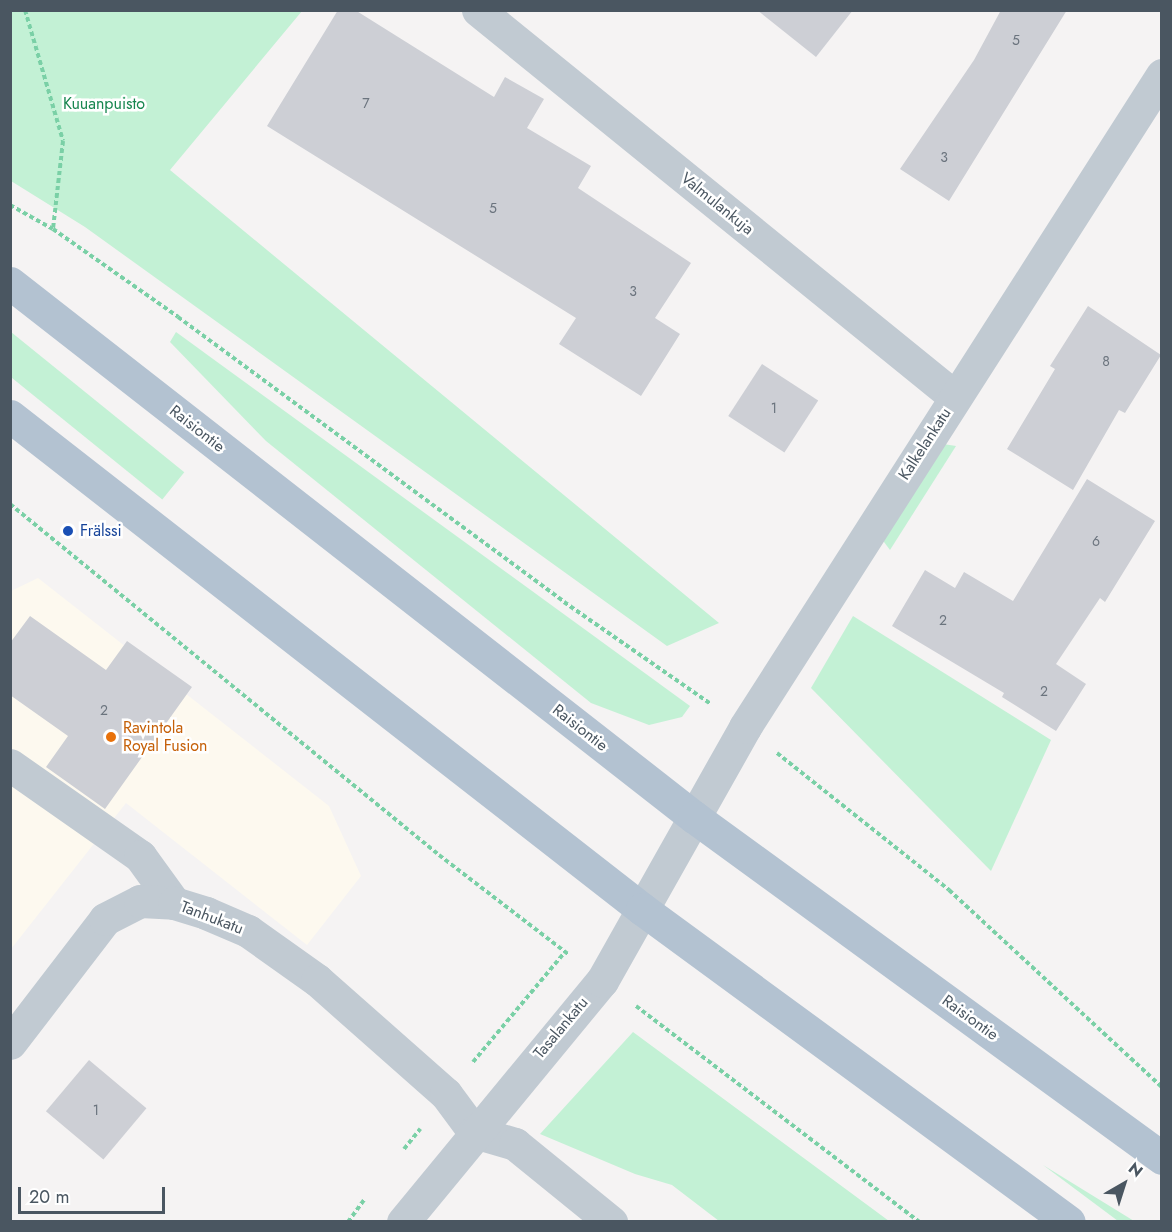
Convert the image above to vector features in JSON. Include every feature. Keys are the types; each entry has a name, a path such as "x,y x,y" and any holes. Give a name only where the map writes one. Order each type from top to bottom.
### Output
{"main road":[{"name":"Raisiontie","path":"10,283 694,817 1161,1158"},
{"path":"10,416 642,909 1069,1221"}],"street":[{"name":"Valmulankuja","path":"489,14 955,397"},
{"name":"Kalkelankatu","path":"694,817 745,727 955,397 1156,94"},
{"path":"10,765 140,856 174,903"},
{"name":"Tasalankatu","path":"403,1221 474,1132 602,981 694,817"},
{"name":"Tanhukatu","path":"10,1043 105,919 140,901 174,903 248,931 317,980 446,1094 474,1132"},
{"path":"474,1132 515,1144 611,1221"}],"path":[{"path":"25,10 63,141 53,229"},
{"path":"10,206 53,229 316,416 564,603 745,727 949,890 1161,1087"},
{"path":"10,504 439,855 920,1221"}],"shaded area":[{"path":"38,578 329,806 361,876 307,945 126,803 11,949 11,591"}],"green space":[{"name":"Kuuanpuisto","path":"10,11 302,11 170,170 719,623 667,646 85,227 11,181"},
{"path":"11,332 184,472 162,500 10,376"},
{"path":"176,332 690,706 682,717 649,725 591,703 266,441 170,342"},
{"path":"943,444 956,446 890,550 881,538"},
{"path":"853,616 1051,740 991,871 811,688"},
{"path":"633,1032 889,1221 719,1221 672,1185 635,1174 540,1134"},
{"path":"1043,1165 1134,1221 1118,1221"}],"building":[{"path":"338,10 355,10 494,97 505,77 544,99 527,128 591,166 578,188 691,263 655,318 680,334 641,396 559,344 576,318 267,126"},
{"path":"757,10 853,10 816,57"},
{"path":"1001,10 1067,10 949,201 900,169 974,60"},
{"path":"1088,306 1161,355 1125,413 1119,410 1073,490 1007,449 1055,369 1050,366"},
{"path":"762,364 818,400 784,452 728,416"},
{"path":"1087,479 1155,521 1105,602 1100,598 1056,664 1086,684 1056,731 1002,697 1004,693 892,626 925,570 955,588 964,572 1013,601"},
{"path":"30,616 106,670 127,641 192,687 105,809 46,767 68,736 10,695 10,643"},
{"path":"89,1060 146,1108 103,1160 46,1111"}],"place":[{"name":"Frälssi","path":"68,531"},
{"name":"Ravintola Royal Fusion","path":"111,737"}]}
